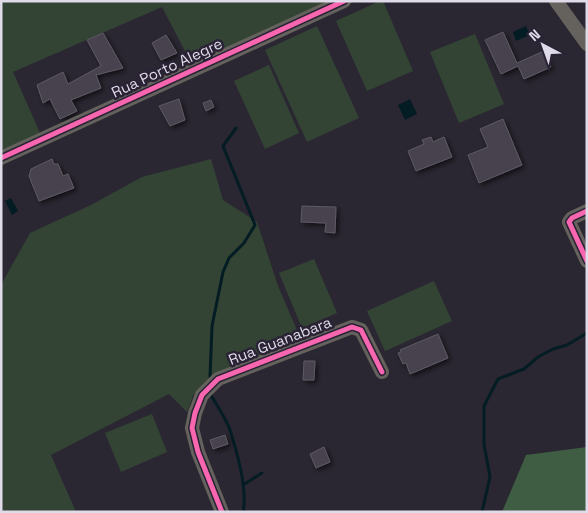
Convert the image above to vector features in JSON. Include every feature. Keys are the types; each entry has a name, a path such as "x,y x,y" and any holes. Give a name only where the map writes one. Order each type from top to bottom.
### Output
{"street":[{"name":"Rua Porto Alegre","path":"1,158 344,1"},
{"path":"556,1 587,44"},
{"path":"587,211 572,218 569,222 587,261"},
{"name":"Rua Guanabara","path":"222,512 198,452 192,428 202,395 218,379 352,327 361,330 382,372"}],"green space":[{"path":"1,1 356,1 196,72 162,7 13,72 44,142 1,161"},
{"path":"383,1 413,71 367,91 336,21"},
{"path":"317,26 359,118 307,142 265,50"},
{"path":"475,34 504,104 459,123 430,52"},
{"path":"269,65 299,133 265,149 234,81"},
{"path":"211,159 223,200 257,222 278,286 302,342 212,375 193,396 187,412 169,394 51,455 76,512 1,512 1,285 30,233 91,205 142,177"},
{"path":"314,259 337,313 302,328 279,273"},
{"path":"434,281 452,321 385,351 367,311"},
{"path":"152,414 167,452 121,472 105,433"},
{"path":"587,447 587,512 502,512 526,455"}],"water":[{"path":"526,26 530,35 516,41 513,32"},
{"path":"410,99 417,114 405,120 398,105"},
{"path":"11,198 18,211 12,215 5,201"}],"building":[{"path":"503,32 517,63 544,51 551,67 524,79 518,66 501,74 485,40"},
{"path":"103,33 123,68 96,75 101,88 71,100 77,111 60,119 50,99 43,103 37,85 63,72 68,84 101,66 87,40"},
{"path":"166,35 177,53 161,60 152,43"},
{"path":"179,99 185,120 170,126 159,106"},
{"path":"211,100 214,107 206,111 203,103"},
{"path":"503,119 522,165 479,183 468,155 488,147 480,129"},
{"path":"431,137 433,142 444,137 452,157 416,171 408,151 424,144 422,140"},
{"path":"52,159 54,164 58,164 63,176 68,174 74,188 39,201 29,176 31,169"},
{"path":"302,206 336,207 335,233 325,232 326,223 301,222"},
{"path":"438,334 448,358 410,374 406,363 403,364 398,353 401,352 400,350"},
{"path":"304,361 315,361 314,380 303,380"},
{"path":"225,435 228,444 213,449 210,440"},
{"path":"324,447 330,462 316,468 310,454"}],"waterway":[{"path":"210,377 212,326 223,272 229,258 244,243 255,225 223,146 236,128"},
{"path":"482,512 490,477 484,444 484,406 498,379 524,369 538,357 553,349 567,345 587,333"},
{"path":"211,395 224,417 236,449 243,482 243,512"},
{"path":"243,485 262,473"}],"cycle path":[{"path":"1,158 344,1"},
{"path":"587,211 572,218 569,222 587,261"},
{"path":"222,512 198,452 192,428 202,395 218,379 352,327 361,330 382,372"}]}
